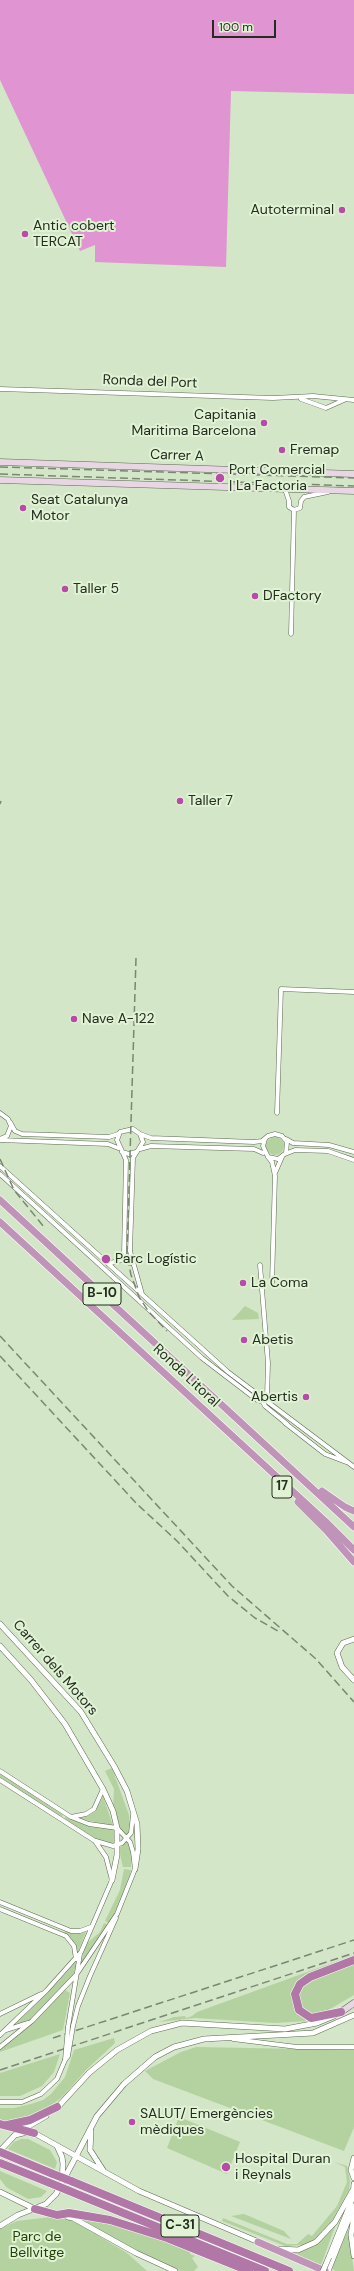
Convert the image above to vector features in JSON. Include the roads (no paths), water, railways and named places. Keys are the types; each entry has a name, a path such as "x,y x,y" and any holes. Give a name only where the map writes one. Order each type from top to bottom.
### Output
{"highway":[{"name":"Ronda Litoral","path":"0,1200 288,1464 354,1527"},
{"name":"Ronda Litoral","path":"0,1222 325,1521 354,1550"},
{"name":"17","path":"239,1442 249,1455 326,1530 354,1562"},
{"path":"288,1464 340,1504 354,1511"},
{"path":"341,2012 311,2018 299,2010 296,1994 300,1984 310,1976 354,1960"},
{"path":"2,2124 30,2120 57,2107"},
{"path":"2,2124 34,2133"},
{"name":"C-31","path":"0,2151 289,2271"},
{"name":"C-31","path":"2,2163 265,2271"},
{"path":"35,2209 57,2215 69,2213 110,2220 167,2238 178,2236"},
{"path":"129,2216 135,2224 250,2271"},
{"path":"258,2242 325,2271"}],"main road":[{"name":"Carrer A","path":"0,462 354,474"},
{"name":"Carrer A","path":"0,480 354,491"},
{"path":"341,2012 354,2003"}],"street":[{"name":"Ronda del Port","path":"0,389 299,398 317,396 354,400"},
{"name":"Ronda del Port","path":"299,398 322,408 344,400"},
{"path":"285,489 289,501 289,507 294,510"},
{"path":"294,510 300,508 300,500 304,497 332,490"},
{"path":"291,634 294,510"},
{"path":"277,1113 281,989 354,992"},
{"path":"0,1113 6,1116 15,1131 22,1134 109,1137 128,1129 151,1138 254,1142 275,1134 293,1143 329,1145 354,1152"},
{"path":"0,1140 9,1133 10,1122"},
{"path":"120,1132 117,1140 120,1150 126,1160 124,1254 122,1260"},
{"path":"132,1265 129,1229 132,1163 142,1142 140,1134"},
{"path":"275,1176 283,1156 288,1149 285,1138"},
{"path":"265,1139 263,1146 272,1162 275,1176 272,1283"},
{"path":"0,1140 108,1144 129,1154 150,1146 246,1148 258,1149 275,1159 293,1150 328,1152 354,1160"},
{"path":"0,1166 228,1372 264,1401 336,1452 346,1462 354,1467"},
{"path":"0,1174 202,1358 330,1457 346,1462"},
{"path":"108,1264 128,1260 140,1282 143,1296"},
{"path":"260,1265 265,1320 267,1392 264,1401 265,1406 287,1424"},
{"path":"230,1380 257,1400 264,1401"},
{"path":"308,1440 330,1454 336,1452"},
{"name":"Carrer dels Motors","path":"0,1624 81,1712 114,1766 127,1791 134,1812 138,1836 135,1869 117,1914 76,1975 32,2021 0,2047"},
{"path":"0,1627 6,1631"},
{"path":"354,1639 343,1643 337,1653 342,1667 354,1680"},
{"name":"Carrer dels Motors","path":"0,1646 31,1680 65,1724 113,1811 117,1828 118,1845 112,1880 81,1952 47,1990 2,2031 0,2035"},
{"path":"0,1771 71,1817 89,1824 117,1828 128,1838 133,1852 135,1869"},
{"path":"0,1780 95,1841 106,1845 118,1845 128,1838 131,1833 134,1812"},
{"path":"71,1817 86,1814 94,1809 102,1789"},
{"path":"95,1841 106,1857 112,1880"},
{"path":"0,1902 71,1931 80,1931 91,1927"},
{"path":"0,1909 66,1936 74,1946 76,1959"},
{"path":"0,2102 22,2102 41,2094 57,2079 68,2056 73,2026 80,2000 117,1914"},
{"path":"65,2060 68,2027 81,1952"},
{"path":"66,1986 74,1990"},
{"path":"0,2014 47,1990"},
{"path":"0,2151 15,2135 57,2107 89,2072 117,2050 151,2031 182,2023 285,2029 317,2023 341,2012"},
{"path":"0,2226 50,2200 62,2183 92,2125 109,2100 155,2057 174,2047 215,2038 293,2036 313,2033 354,2015"},
{"name":"Carrer dels Motors","path":"2,2031 32,2021"},
{"path":"215,2038 297,2047 354,2047"},
{"path":"92,2125 90,2150 100,2167 110,2177"},
{"path":"15,2135 27,2132 34,2133 110,2177 139,2191 258,2242 291,2251 313,2244 335,2222 354,2188"},
{"path":"57,2145 62,2157 62,2183"},
{"path":"354,2158 351,2170 354,2178"},
{"path":"331,2257 353,2197 354,2184"},
{"path":"0,2192 35,2209"},
{"path":"325,2271 354,2206"},
{"path":"57,2215 73,2218 129,2250 175,2271"},
{"path":"354,2216 351,2235 354,2256"}],"railway":[{"path":"0,467 354,478"},
{"path":"0,474 354,486"},
{"path":"136,958 127,1254 131,1275 139,1297 149,1312 167,1331"},
{"path":"0,1159 14,1190 44,1227"},
{"path":"0,1336 232,1586 316,1659 354,1702"},
{"path":"0,1356 137,1504 177,1541 228,1596 255,1618 278,1631"},
{"path":"53,2038 354,1940"},
{"path":"0,2070 354,1953"}],"place":[{"name":"Autoterminal","path":"342,210"},
{"name":"Antic cobert TERCAT","path":"25,234"},
{"name":"Capitania Maritima Barcelona","path":"264,423"},
{"name":"Fremap","path":"282,450"},
{"name":"Port Comercial | La Factoria","path":"220,478"},
{"name":"Seat Catalunya Motor","path":"23,508"},
{"name":"Taller 5","path":"65,589"},
{"name":"DFactory","path":"255,596"},
{"name":"Taller 7","path":"180,801"},
{"name":"Nave A-122","path":"74,1019"},
{"name":"Parc Logístic","path":"106,1259"},
{"name":"La Coma","path":"243,1283"},
{"name":"Abetis","path":"244,1340"},
{"name":"Abertis","path":"306,1397"},
{"name":"SALUT/ Emergències mèdiques","path":"132,2122"},
{"name":"Hospital Duran i Reynals","path":"226,2167"}],"park label":[{"name":"Parc de Bellvitge","path":"37,2246"}]}
